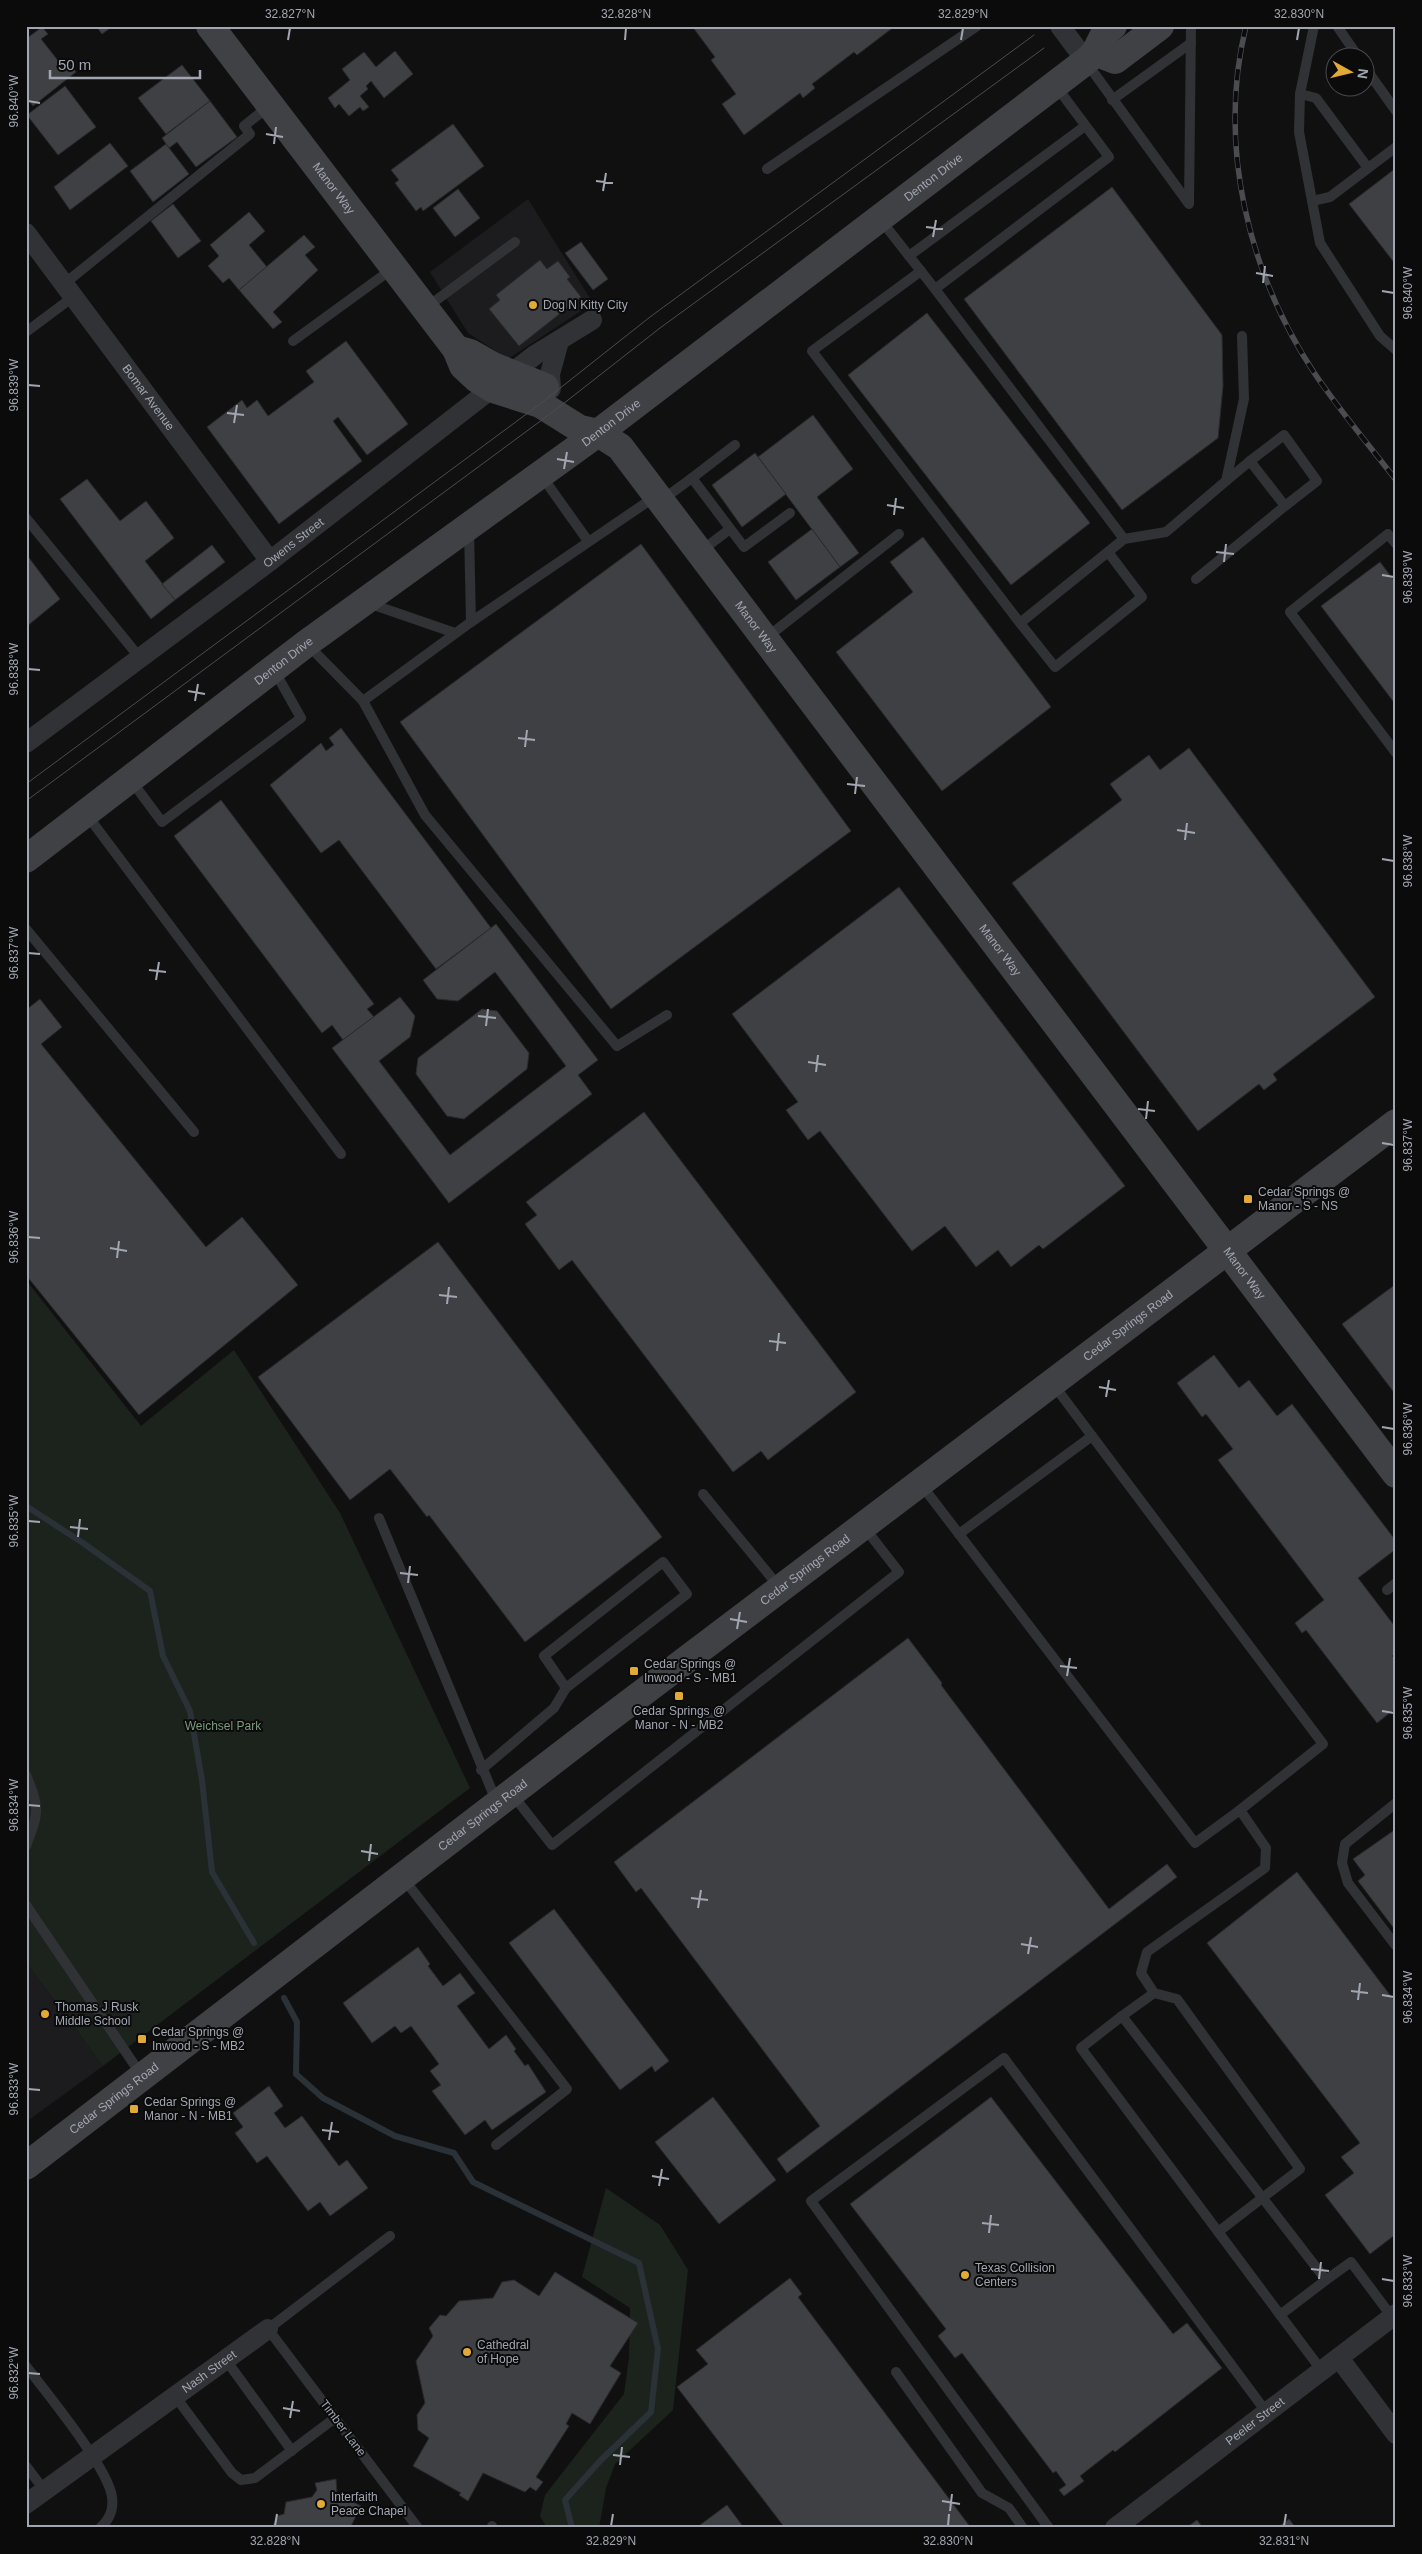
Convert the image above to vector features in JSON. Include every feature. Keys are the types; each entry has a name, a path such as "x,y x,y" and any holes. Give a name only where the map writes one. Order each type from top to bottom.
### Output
{"main road":[{"name":"Manor Way","path":"210,26 456,349 470,353 502,382 580,429 598,433 620,447 1396,1474"},
{"path":"1113,26 1102,34 1091,57 1115,60 1160,26"},
{"name":"Denton Drive","path":"26,858 273,669 598,433 1091,57"},
{"name":"Manor Way","path":"502,382 551,389 592,415 598,433"},
{"name":"Cedar Springs Road","path":"26,2166 780,1589 1396,1124"}],"street":[{"path":"1060,26 1091,57"},
{"name":"Bomar Avenue","path":"26,234 270,561"},
{"name":"Owens Street","path":"26,743 270,561 535,355 592,320"},
{"path":"551,389 550,374 559,341"},
{"name":"Peeler Street","path":"1115,2528 1394,2316"},
{"name":"Nash Street","path":"26,2504 268,2329"},
{"path":"1339,2358 1396,2434"}],"lane":[{"path":"767,169 977,26"},
{"path":"1091,57 1112,100 1189,204 1192,26"},
{"path":"1314,26 1300,94 1299,132 1320,243 1380,336 1396,350"},
{"path":"1337,26 1351,48"},
{"path":"1112,100 1191,42"},
{"path":"1374,80 1396,111"},
{"path":"935,289 1109,157 1055,85"},
{"path":"1300,94 1316,98 1368,168"},
{"path":"26,332 68,290 250,134 244,126 270,105"},
{"path":"909,256 1085,126"},
{"path":"1312,201 1330,197 1396,147"},
{"path":"879,218 1124,539"},
{"path":"424,309 515,242"},
{"path":"293,341 393,268"},
{"path":"921,271 812,351 1055,667 1142,597 1108,552"},
{"path":"1226,480 1244,399 1242,336"},
{"path":"1020,623 1124,539 1166,532 1226,480 1284,436 1317,480 1196,579"},
{"path":"363,701 455,633 588,541 692,478 735,445"},
{"path":"1250,461 1285,506"},
{"path":"540,474 588,541"},
{"path":"692,478 744,547 790,513"},
{"path":"26,518 140,658"},
{"path":"469,527 471,622"},
{"path":"700,552 730,529"},
{"path":"765,639 899,534"},
{"path":"1396,544 1388,534 1290,612 1396,753"},
{"path":"365,601 455,633"},
{"path":"307,644 363,701 425,815 617,1046 667,1015"},
{"path":"129,778 162,822 302,718 273,669"},
{"path":"85,812 341,1154"},
{"path":"26,929 194,1132"},
{"path":"920,1483 1195,1843 1240,1810 1323,1744 1052,1383"},
{"path":"959,1534 1092,1436"},
{"path":"703,1494 780,1589"},
{"path":"380,1518 481,1770 504,1799 552,1845 898,1572 863,1526"},
{"path":"481,1770 554,1708 566,1688 687,1594 663,1562 544,1656 566,1688"},
{"path":"1387,1590 1396,1583"},
{"path":"26,1775 38,1808 37,1819 26,1846"},
{"path":"1396,1803 1345,1844 1342,1863 1348,1883 1396,1946"},
{"path":"1218,2232 1300,2169 1176,1999 1154,1993 1141,1973 1147,1952 1265,1868 1266,1848 1240,1810"},
{"path":"402,1878 566,2089 496,2145"},
{"path":"26,1905 143,2077"},
{"path":"1154,1993 1080,2048 1322,2371"},
{"path":"1122,2016 1326,2280"},
{"path":"1049,2528 811,2201 1004,2058 1267,2413"},
{"name":"Nash Street","path":"268,2329 390,2236"},
{"path":"1280,2314 1351,2262 1394,2316"},
{"name":"Timber Lane","path":"268,2329 415,2527"},
{"path":"226,2360 292,2450"},
{"path":"26,2366 92,2456 108,2483 112,2498 109,2520 100,2528"},
{"path":"896,2372 982,2493 1009,2508 1023,2528"},
{"path":"175,2396 232,2473 241,2480 255,2478 335,2418"},
{"path":"26,2466 45,2491"}],"shaded area":[{"path":"528,199 593,303 508,359 468,333 430,272"},
{"name":"Thomas J Rusk Middle School","path":"26,1962 103,2066 26,2122"}],"green space":[{"name":"Weichsel Park","path":"26,1280 141,1426 234,1350 340,1513 470,1788 103,2066 26,1962"},
{"path":"606,2188 660,2225 688,2270 673,2410 615,2464 606,2488 599,2528 547,2528 540,2516 545,2495 624,2394 629,2358 630,2308 582,2277"}],"building":[{"path":"96,26 113,26 102,34"},
{"path":"692,26 895,26 857,55 854,52 812,84 815,88 803,98 800,93 744,135 722,104 736,94 711,60 715,57"},
{"path":"42,27 48,34 41,39 63,67 69,62 76,72 33,106 26,97 26,39"},
{"path":"395,51 413,74 384,98 371,81 366,86 368,89 360,96 369,107 363,111 360,107 349,116 339,104 335,108 328,98 350,80 342,69 364,52 376,67"},
{"path":"182,65 210,101 166,134 138,98"},
{"path":"65,86 96,127 58,155 27,115"},
{"path":"210,101 237,137 196,167 177,142 169,148 162,138"},
{"path":"453,124 484,166 423,211 421,207 416,211 395,183 399,180 391,170"},
{"path":"110,143 128,166 70,210 54,187"},
{"path":"166,144 189,174 153,202 130,171"},
{"path":"1396,168 1396,265 1349,204"},
{"path":"1112,187 1222,335 1223,386 1218,438 1122,510 964,299"},
{"path":"458,189 480,218 455,237 433,208"},
{"path":"173,204 201,241 178,258 151,221"},
{"path":"249,212 265,231 249,245 267,267 239,290 229,278 223,283 208,266 219,256 210,245"},
{"path":"304,235 315,247 305,255 318,270 273,312 282,322 273,329 239,290"},
{"path":"581,242 608,279 593,290 565,253"},
{"name":"Dog N Kitty City","path":"540,260 547,269 558,261 570,277 567,279 581,297 519,346 489,309 500,300 496,295"},
{"path":"927,313 1090,523 1011,585 848,375"},
{"path":"346,341 408,424 367,455 338,417 333,421 362,461 279,524 207,427 242,400 247,408 257,400 268,416 314,382 306,371"},
{"path":"813,415 853,469 817,497 859,553 840,567 758,457"},
{"path":"755,453 786,494 742,527 712,485"},
{"path":"87,479 120,521 146,501 174,538 145,561 175,600 151,619 60,499"},
{"path":"812,529 840,567 796,600 768,562"},
{"path":"923,537 1051,707 942,791 836,652 913,592 890,562"},
{"path":"641,544 851,831 611,1009 400,722"},
{"path":"212,545 225,562 175,600 162,584"},
{"path":"26,554 60,599 26,627"},
{"path":"1380,562 1396,583 1396,705 1321,606"},
{"path":"341,728 491,928 436,969 339,840 321,853 270,785 321,743 326,751 334,745 329,738"},
{"path":"1189,748 1375,997 1273,1074 1277,1080 1264,1090 1259,1084 1198,1131 1012,883 1122,800 1110,784 1149,755 1160,770"},
{"path":"221,800 374,1004 367,1009 374,1017 343,1040 332,1025 322,1033 174,836"},
{"path":"899,887 1125,1186 1043,1249 1039,1245 1011,1267 998,1250 976,1267 945,1226 912,1251 820,1131 808,1140 786,1110 798,1102 732,1014"},
{"path":"496,924 598,1060 578,1075 592,1094 449,1203 332,1048 400,997 415,1016 410,1037 379,1061 450,1155 566,1066 495,972 458,1001 437,999 423,980"},
{"path":"40,999 62,1027 41,1044 206,1247 242,1217 298,1285 139,1415 26,1275 26,1010"},
{"path":"482,1009 497,1011 529,1053 527,1069 464,1119 447,1116 416,1074 418,1058"},
{"path":"644,1112 856,1392 768,1460 761,1451 733,1472 572,1260 559,1270 525,1224 537,1215 526,1202"},
{"path":"438,1242 662,1537 525,1642 429,1515 427,1517 390,1469 350,1500 258,1377"},
{"path":"1396,1284 1396,1395 1342,1324"},
{"path":"1214,1355 1239,1388 1249,1380 1277,1416 1292,1404 1396,1541 1396,1549 1358,1578 1396,1628 1396,1653 1392,1656 1396,1660 1396,1708 1377,1723 1306,1630 1302,1633 1295,1623 1324,1600 1218,1460 1233,1449 1206,1414 1202,1417 1177,1383"},
{"path":"908,1638 1109,1909 1167,1864 1177,1877 787,2173 777,2159 820,2126 641,1888 636,1892 614,1862"},
{"path":"1396,1829 1396,1931 1358,1881 1365,1875 1353,1859"},
{"path":"1297,1872 1396,2003 1396,2234 1370,2254 1325,2195 1354,2173 1341,2157 1360,2143 1207,1943"},
{"path":"554,1909 669,2061 655,2072 652,2066 620,2090 509,1943"},
{"path":"418,1947 430,1964 428,1966 443,1986 460,1973 475,1993 457,2006 489,2049 506,2035 516,2049 514,2051 525,2066 528,2064 546,2092 492,2130 485,2120 465,2135 432,2091 441,2085 430,2071 439,2064 411,2026 401,2033 395,2026 372,2043 343,2003"},
{"path":"269,2086 283,2106 274,2113 285,2128 302,2116 339,2166 347,2160 368,2188 330,2216 320,2202 308,2211 267,2156 257,2163 235,2133 243,2127 233,2113"},
{"path":"713,2097 776,2180 719,2224 655,2142"},
{"path":"991,2097 1173,2334 1187,2323 1222,2368 1115,2452 1113,2450 1080,2476 1084,2481 1064,2496 1059,2490 1066,2485 1056,2471 1053,2473 962,2353 955,2358 938,2336 946,2329 850,2204"},
{"path":"555,2272 638,2323 610,2366 621,2373 590,2424 572,2413 566,2424 569,2426 536,2477 543,2482 536,2491 530,2487 525,2492 483,2473 468,2501 459,2495 461,2493 413,2466 429,2438 418,2430 417,2415 425,2403 416,2361 433,2336 429,2328 440,2315 446,2316 459,2301 493,2298 502,2282 514,2280 539,2296"},
{"path":"790,2278 802,2294 798,2297 971,2528 785,2528 677,2387 708,2364 696,2350"},
{"name":"Interfaith Peace Chapel","path":"336,2479 337,2494 361,2506 350,2528 272,2528 277,2516 284,2514 286,2502 312,2497 317,2490 315,2483"},
{"path":"727,2505 744,2528 696,2528"},
{"path":"1289,2519 1296,2528 1277,2528"},
{"path":"1197,2520 1203,2528 1186,2528"}],"waterway":[{"path":"26,1506 83,1543 150,1591 163,1656 190,1711 202,1780 212,1872 254,1943"},
{"path":"284,1998 297,2022 296,2074 323,2098 395,2136 454,2153 473,2182 639,2263 658,2349 651,2412 600,2461 565,2500 572,2528"}],"tram line":[{"path":"26,784 540,404 650,317 1034,35"},
{"path":"26,801 554,411 660,328 1044,48"}],"railway":[{"path":"1246,26 1238,71 1235,116 1237,162 1244,207 1256,251 1272,294 1292,335 1315,374 1344,415 1396,480"}],"place":[{"name":"Dog N Kitty City","path":"533,305"},
{"name":"Cedar Springs @ Manor - S - NS","path":"1248,1199"},
{"name":"Cedar Springs @ Inwood - S - MB1","path":"634,1671"},
{"name":"Cedar Springs @ Manor - N - MB2","path":"679,1696"},
{"name":"Thomas J Rusk Middle School","path":"45,2014"},
{"name":"Cedar Springs @ Inwood - S - MB2","path":"142,2039"},
{"name":"Cedar Springs @ Manor - N - MB1","path":"134,2109"},
{"name":"Texas Collision Centers","path":"965,2275"},
{"name":"Cathedral of Hope","path":"467,2352"},
{"name":"Interfaith Peace Chapel","path":"321,2504"}]}
